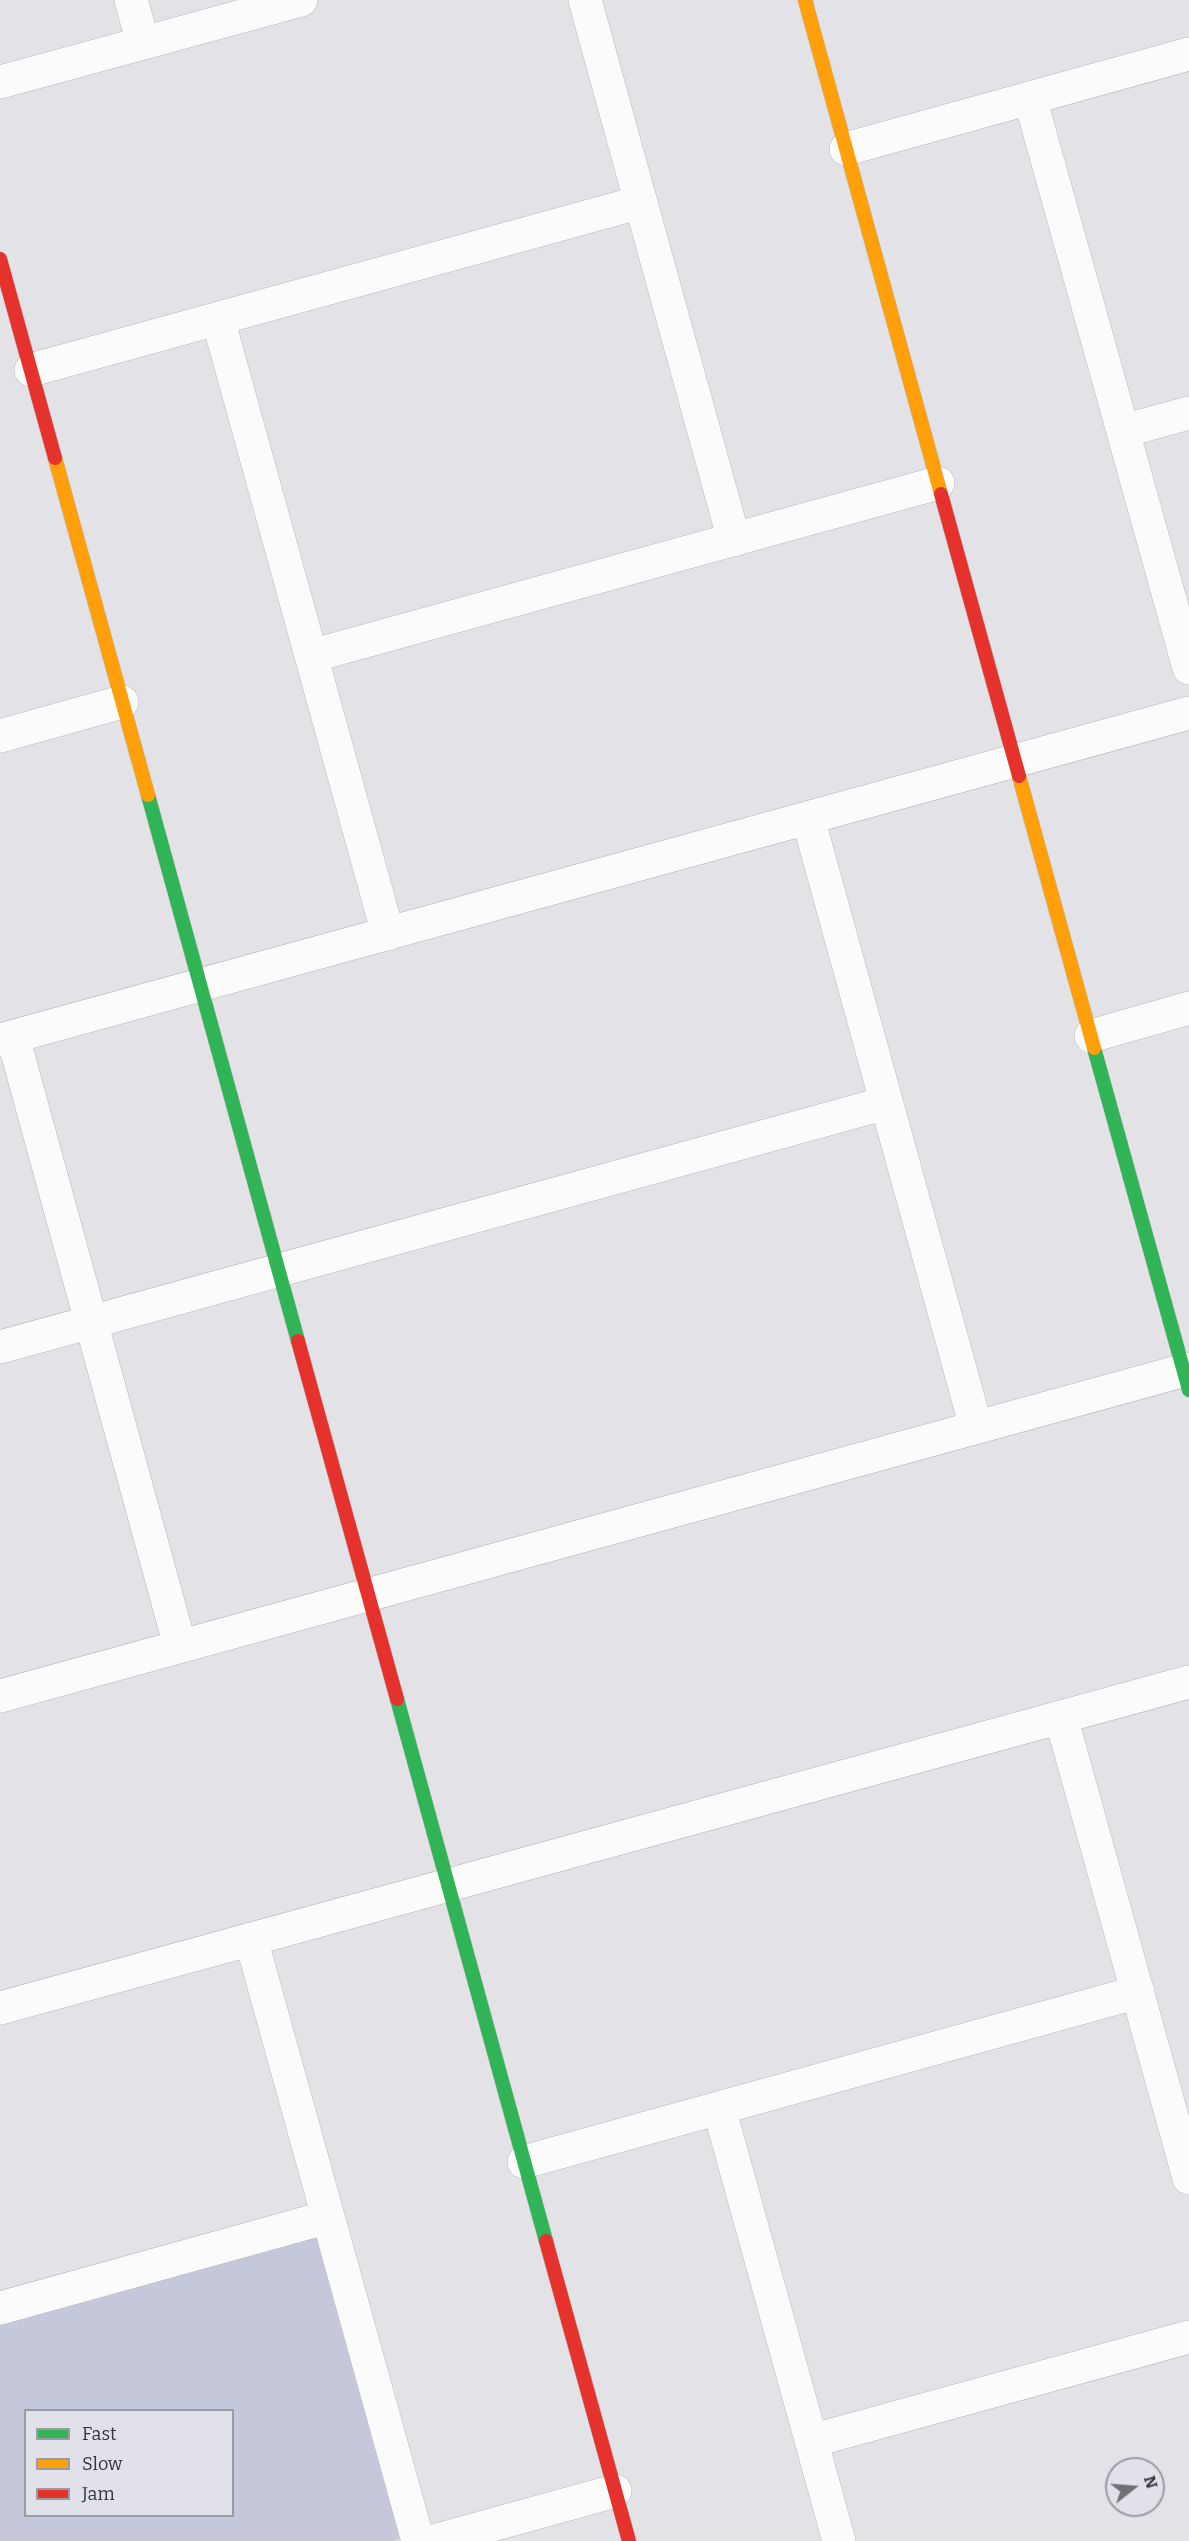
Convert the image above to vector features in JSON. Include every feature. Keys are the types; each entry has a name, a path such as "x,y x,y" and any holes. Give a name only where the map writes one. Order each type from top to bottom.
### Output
{"street":[{"path":"131,0 143,43"},
{"path":"0,82 302,0"},
{"path":"585,0 734,540"},
{"path":"0,1696 976,1427 1187,1376 805,0"},
{"path":"846,149 1189,54"},
{"path":"1030,98 1189,668"},
{"path":"31,370 641,202"},
{"path":"0,259 629,2541"},
{"path":"218,319 388,934"},
{"path":"1123,431 1189,413"},
{"path":"311,656 938,483"},
{"path":"0,736 122,702"},
{"path":"180,1646 91,1322 6,1039 1189,713"},
{"path":"808,818 976,1427"},
{"path":"1091,1036 1189,1008"},
{"path":"0,1347 886,1103"},
{"path":"0,2008 1189,1682"},
{"path":"1061,1717 1187,2161"},
{"path":"251,1939 418,2541"},
{"path":"524,2162 1138,1992"},
{"path":"719,2108 839,2541"},
{"path":"0,2308 328,2217"},
{"path":"811,2441 1189,2337"},
{"path":"434,2541 615,2491"}],"shaded area":[{"path":"323,2233 406,2537 393,2541 0,2541 0,2321"}],"traffic: fast":[{"path":"148,795 298,1341"},
{"path":"1094,1048 1189,1390"},
{"path":"397,1699 546,2241"}],"traffic: slow":[{"path":"805,0 941,494"},
{"path":"55,458 148,795"},
{"path":"1019,776 1094,1048"}],"traffic: jam":[{"path":"0,259 55,458"},
{"path":"941,494 1019,776"},
{"path":"298,1341 397,1699"},
{"path":"546,2241 629,2541"}]}
